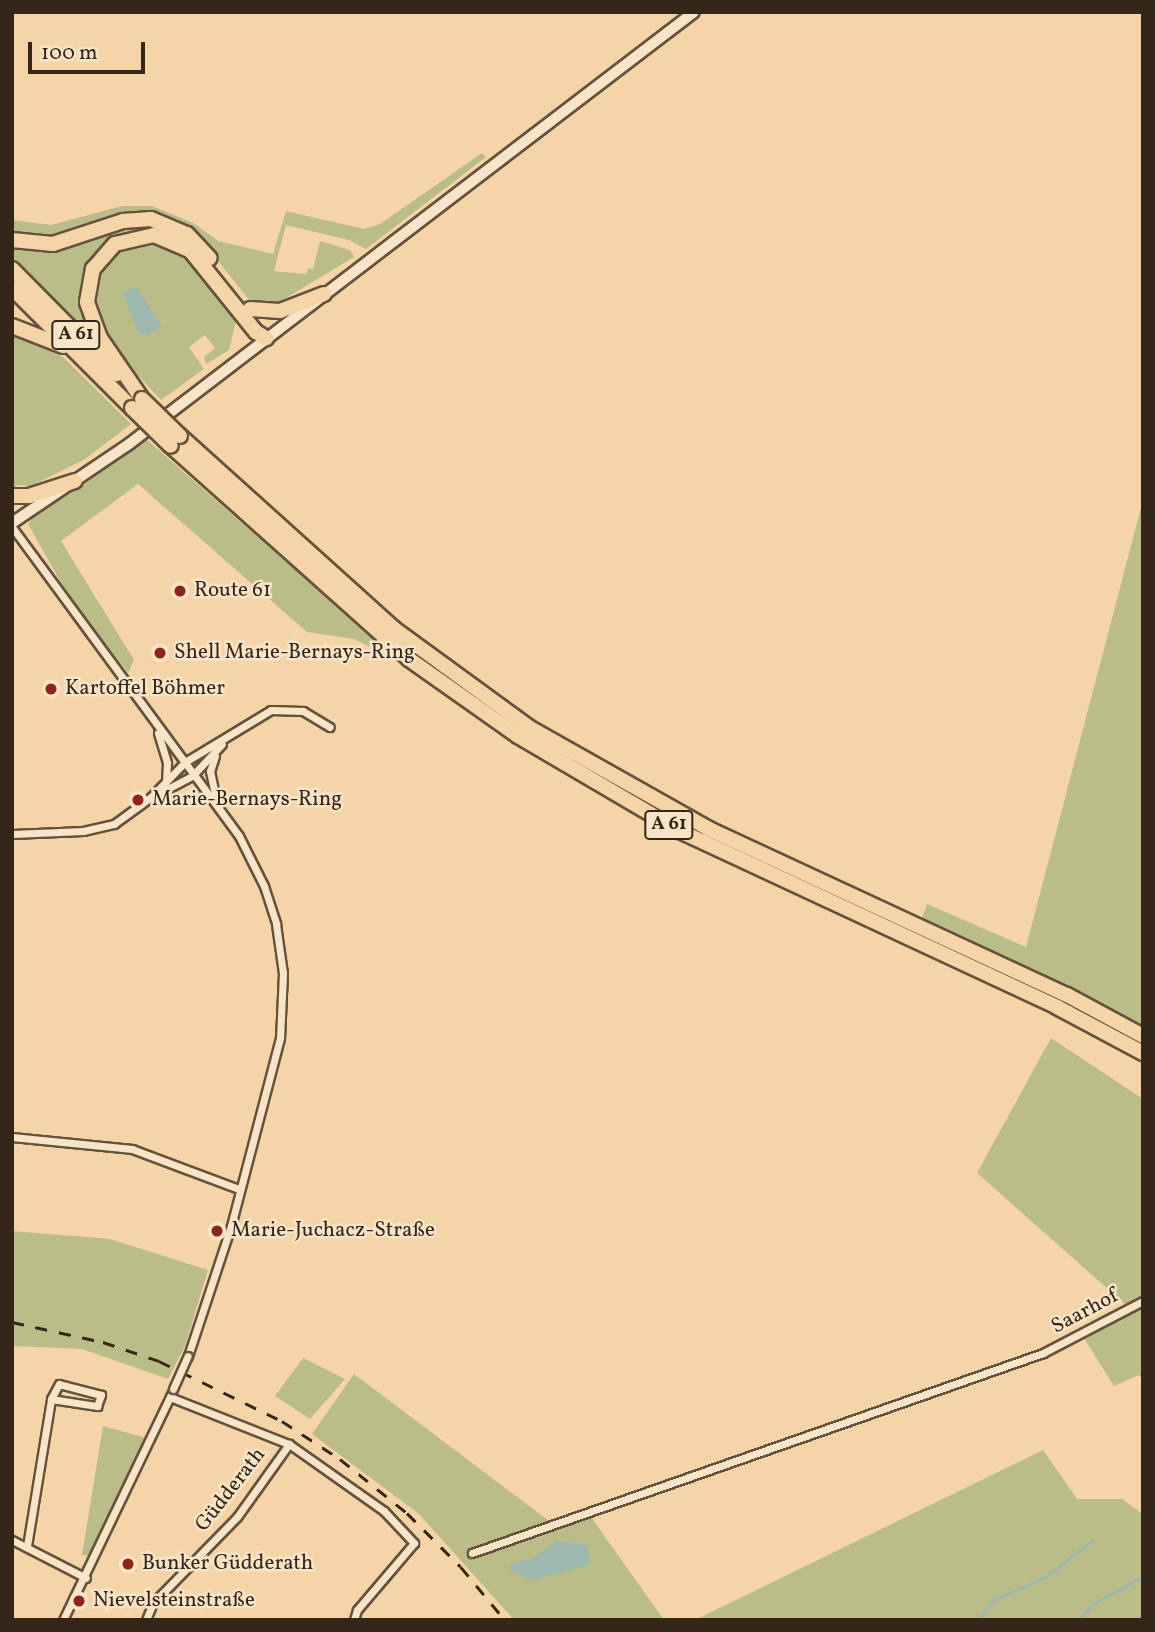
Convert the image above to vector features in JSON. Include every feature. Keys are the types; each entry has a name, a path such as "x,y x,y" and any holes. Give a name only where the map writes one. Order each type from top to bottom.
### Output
{"highway":[{"path":"12,240 53,244 136,218 164,222 197,242 250,309 266,338"},
{"path":"137,404 100,338 87,302 93,269 115,244 154,235 190,250 256,332 266,338"},
{"name":"A 61","path":"12,269 137,404 409,659 518,736 680,831 1057,1007 1143,1052"},
{"name":"A 61","path":"12,288 73,350 137,404"},
{"path":"250,309 280,311 324,293"},
{"path":"12,326 73,350"},
{"name":"A 61","path":"175,441 393,628 541,734 709,829 1056,990 1143,1036"},
{"path":"12,496 29,496 75,481"}],"main road":[{"path":"12,525 266,338 694,12"}],"street":[{"path":"12,525 156,729 219,806 264,886 283,973 280,1038 205,1314 172,1393 86,1578 63,1620"},
{"path":"12,834 97,830 125,818 151,797 185,762 224,741 271,710 303,711 330,727"},
{"path":"156,729 167,763 166,782"},
{"path":"219,806 210,771 224,741"},
{"path":"151,797 194,775 216,754"},
{"path":"12,1137 132,1149 239,1189"},
{"name":"Saarhof","path":"472,1553 1043,1353 1143,1301"},
{"path":"27,1546 51,1399 59,1384 101,1395 97,1406 51,1399"},
{"name":"Güdderath","path":"172,1393 289,1444 384,1511 414,1543 357,1609 354,1620"},
{"name":"Güdderath","path":"146,1620 153,1603 237,1517 289,1444"},
{"path":"12,1540 86,1578"}],"green space":[{"path":"482,153 486,157 366,249 349,240 286,225 274,271 306,274 308,268 313,269 320,241 350,250 354,257 281,301 250,301 199,237 158,215 52,237 12,235 12,220 51,225 122,206 152,206 193,223 218,241 273,254 286,211 364,229 380,224"},
{"path":"156,223 201,250 234,296 195,250 135,232 87,275 97,343 12,257 12,242 33,246 113,226"},
{"path":"156,239 192,257 237,316 229,350 206,364 204,357 215,348 205,335 189,347 204,369 161,400 108,343 92,302 94,281 110,253 131,241"},
{"path":"12,330 63,357 131,424 85,459 31,486 16,485 14,492"},
{"path":"145,438 381,645 376,650 354,639 307,632 138,484 61,541 134,660 128,673 69,597 28,524 35,515"},
{"path":"1143,500 1143,1027 1014,961 921,921 927,904 1026,947"},
{"path":"1051,1038 1143,1099 1143,1296 1126,1305 977,1173"},
{"path":"12,1231 110,1239 208,1270 185,1346 168,1379 82,1349 12,1346"},
{"path":"1143,1304 1143,1380 1139,1375 1114,1386 1082,1335"},
{"path":"303,1358 345,1379 310,1419 275,1396"},
{"path":"354,1374 552,1523 586,1510 664,1620 514,1620 419,1514 312,1434"},
{"path":"103,1426 146,1438 91,1556 82,1555"},
{"path":"1043,1450 1077,1499 1122,1499 1143,1514 1143,1620 695,1620"}],"shaded area":[{"path":"136,286 162,327 148,335 139,333 123,294"},
{"path":"556,1541 587,1545 590,1560 586,1566 531,1580 509,1569 511,1564 533,1558"}],"waterway":[{"path":"979,1620 993,1600 1046,1577 1091,1541"},
{"path":"1078,1620 1094,1603 1143,1577"}],"railway":[{"path":"12,1322 103,1342 159,1361 282,1421 340,1459 407,1513 461,1567 505,1620"}],"place":[{"name":"Route 61","path":"180,591"},
{"name":"Shell Marie-Bernays-Ring","path":"160,653"},
{"name":"Kartoffel Böhmer","path":"51,689"},
{"name":"Marie-Bernays-Ring","path":"138,800"},
{"name":"Marie-Juchacz-Straße","path":"217,1231"},
{"name":"Bunker Güdderath","path":"128,1564"},
{"name":"Nievelsteinstraße","path":"79,1601"}]}
